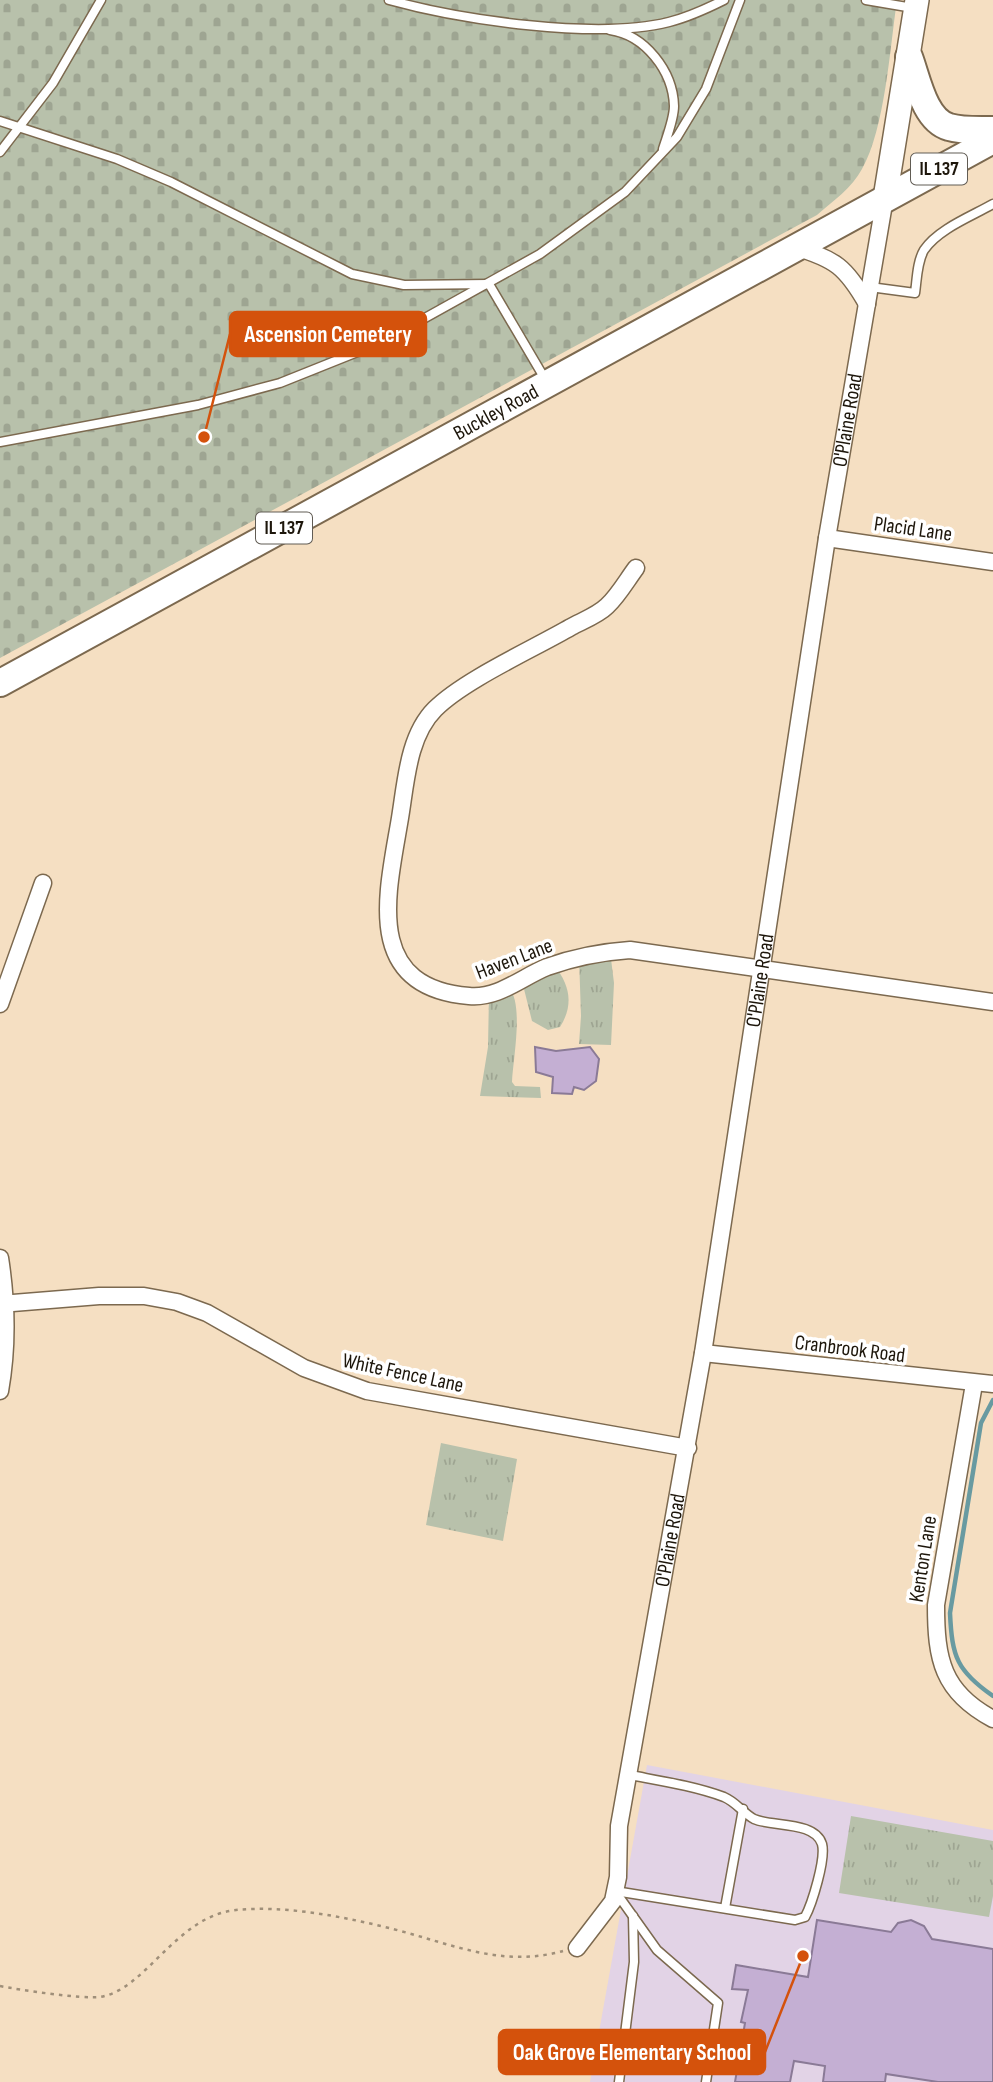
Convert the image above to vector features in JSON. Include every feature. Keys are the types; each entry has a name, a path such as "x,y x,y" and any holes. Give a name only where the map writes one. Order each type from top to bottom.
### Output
{"main road":[{"name":"O'Plaine Road","path":"885,198 917,4"},
{"path":"909,57 926,103 940,122 948,127 993,130"},
{"name":"Buckley Road","path":"0,683 993,140"}],"street":[{"name":"O'Plaine Road","path":"577,1948 613,1901 615,1891 619,1826 688,1448 827,538 885,198"},
{"path":"795,247 824,256 841,266 868,295"},
{"name":"Placid Lane","path":"827,538 993,562"},
{"name":"Haven Lane","path":"636,568 607,607 447,698 421,726 409,765 387,901 386,926 393,947 414,976 425,985 473,997 507,987 546,967 600,952 650,950 993,1002"},
{"path":"0,1004 43,883"},
{"path":"0,1258 5,1362 0,1391"},
{"name":"White Fence Lane","path":"3,1304 99,1296 144,1296 177,1302 207,1313 304,1368 367,1391 688,1448"},
{"name":"Cranbrook Road","path":"703,1353 993,1384"},
{"name":"Kenton Lane","path":"974,1384 936,1605 936,1633 940,1660 952,1688 971,1707 993,1719"}],"lane":[{"path":"0,152 21,128 79,43 101,0"},
{"path":"389,0 450,15 617,31 656,56 671,85 674,107 662,154"},
{"path":"590,27 633,27 668,22 724,0"},
{"path":"0,442 185,408 280,383 380,343 540,254 625,192 677,137 706,89 740,0"},
{"path":"866,0 917,4"},
{"path":"0,121 117,159 171,182 210,199 323,262 352,274 404,285 489,284"},
{"path":"868,295 915,293 923,251 932,241 993,204"},
{"path":"489,284 547,384"},
{"path":"615,1891 795,1920 805,1917 811,1906 822,1855 822,1843 813,1833 754,1818 726,1798 629,1775"},
{"path":"725,1908 743,1809"},
{"path":"615,1891 657,1950 718,2003 706,2082"},
{"path":"619,2082 634,1962 633,1913"}],"path":[{"path":"0,1986 101,1997 123,1986 194,1923 234,1910 280,1911 342,1919 393,1929 489,1955 535,1959 577,1948"}],"shaded area":[{"path":"647,1765 993,1830 993,2082 590,2082"}],"green space":[{"path":"0,0 897,0 886,87 870,152 853,182 817,215 0,658"},
{"path":"610,951 614,983 611,1045 579,1044 579,957"},
{"path":"554,965 567,988 568,1003 560,1027 548,1030 532,1021 524,989 526,978"},
{"path":"509,988 516,1006 517,1019 512,1082 515,1086 540,1087 541,1098 480,1096 488,1047 489,994"},
{"path":"441,1443 517,1459 503,1541 426,1525"},
{"path":"851,1816 993,1841 993,1896 989,1917 839,1893"}],"building":[{"path":"535,1047 556,1051 590,1047 599,1059 596,1081 584,1090 574,1087 572,1094 552,1093 553,1077 536,1072"},
{"path":"817,1920 891,1932 898,1923 911,1920 924,1926 932,1939 993,1949 993,2082 938,2082 886,2074 885,2082 823,2082 825,2066 794,2061 790,2082 735,2082 745,2023 741,2022 748,1990 732,1989 736,1965 808,1977"}],"waterway":[{"path":"993,1400 981,1423 950,1613 955,1652 959,1662 971,1679 993,1696"}],"place":[{"name":"Ascension Cemetery","path":"204,437"},
{"name":"Oak Grove Elementary School","path":"803,1956"}]}
